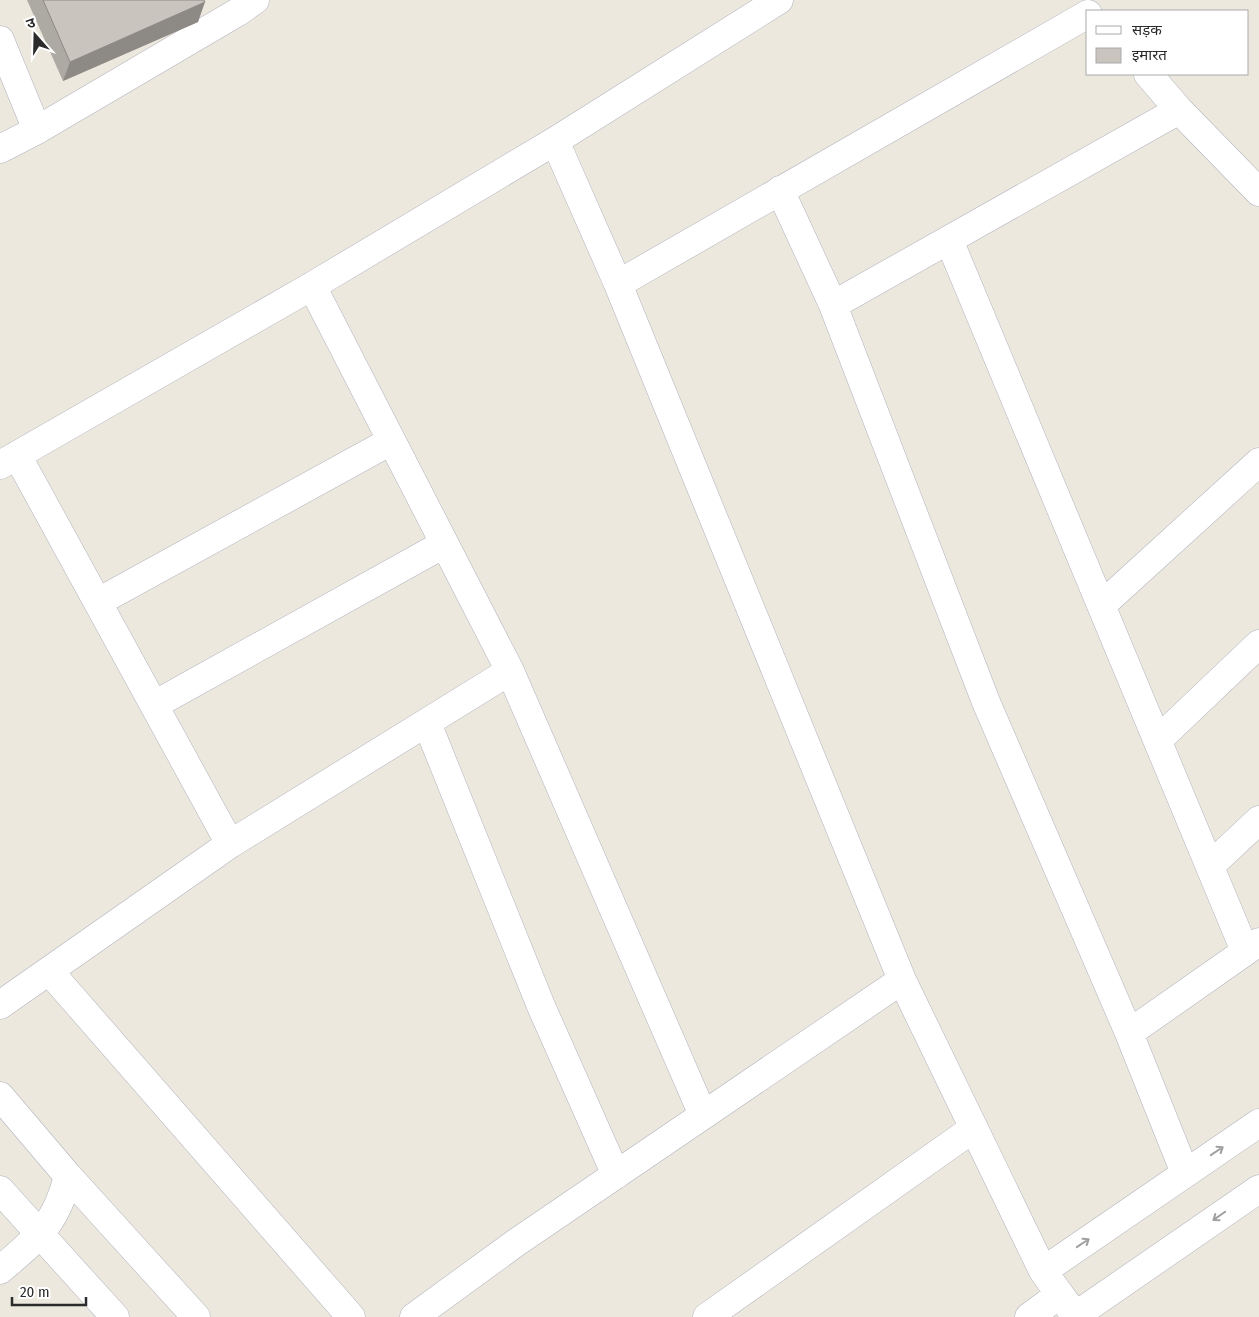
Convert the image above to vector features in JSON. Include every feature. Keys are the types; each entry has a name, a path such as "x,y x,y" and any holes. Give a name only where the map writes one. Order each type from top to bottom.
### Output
{"lane":[{"path":"230,844 98,602 9,460 312,286 555,141 778,0"},
{"path":"1085,0 1093,10"},
{"path":"0,149 37,130 241,4"},
{"path":"618,284 1086,15"},
{"path":"0,40 37,130"},
{"path":"1149,75 1178,110 1259,192"},
{"path":"833,305 1178,110"},
{"path":"555,141 618,284 902,980 1043,1271 1070,1309"},
{"path":"780,190 833,305 986,702 1128,1033 1185,1173"},
{"path":"948,240 1210,866 1252,947 1128,1033"},
{"path":"312,286 510,671 704,1115"},
{"path":"98,602 391,441"},
{"path":"1102,605 1259,462"},
{"path":"154,705 444,544"},
{"path":"1158,740 1259,644"},
{"path":"0,1005 230,844 510,671"},
{"path":"427,723 541,1006 616,1175"},
{"path":"1210,866 1259,820"},
{"path":"49,971 350,1317"},
{"path":"414,1317 517,1242 902,980"},
{"path":"0,1096 68,1176 196,1317"},
{"path":"1043,1271 1259,1123"},
{"path":"707,1317 974,1128"},
{"path":"0,1270 40,1236 62,1200 68,1176"},
{"path":"1029,1317 1070,1309 1259,1189"},
{"path":"0,1190 115,1317"}],"building":[{"path":"43,0 204,0 205,2 70,62"}]}
